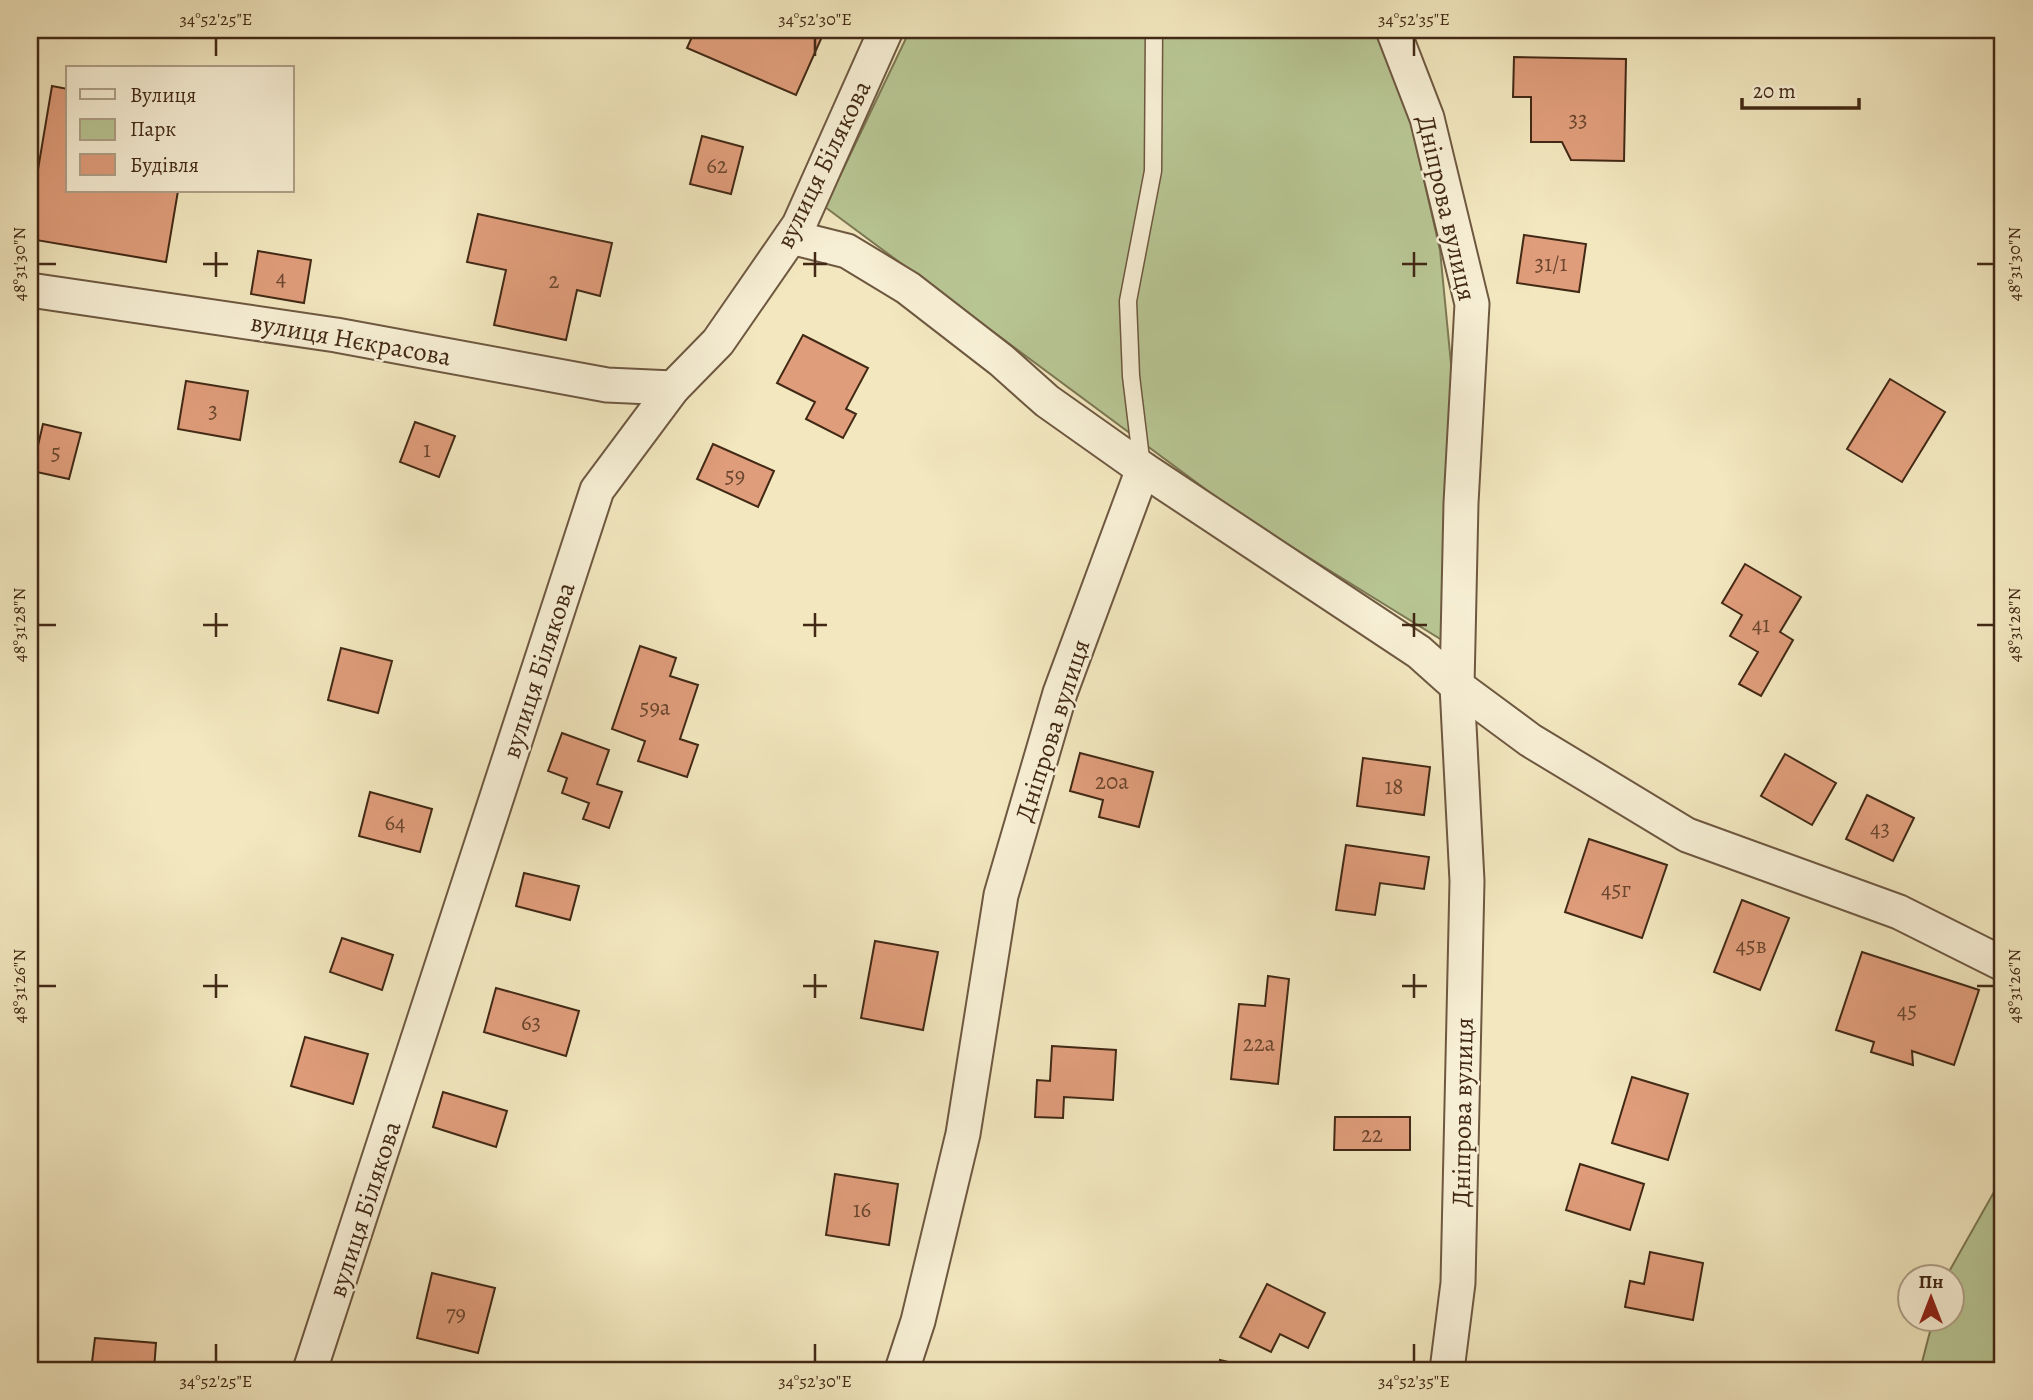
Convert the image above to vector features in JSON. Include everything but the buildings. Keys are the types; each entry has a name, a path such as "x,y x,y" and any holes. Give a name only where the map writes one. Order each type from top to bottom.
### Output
{"street":[{"name":"вулиця Білякова","path":"310,1370 597,490 673,388 718,342 799,225 886,30"},
{"name":"Дніпрова вулиця","path":"1393,30 1427,118 1472,304 1461,503 1457,686 1467,881 1458,1283 1447,1370"},
{"path":"791,237 847,251 908,288 1001,360 1047,401 1143,469 1419,652 1457,686 1530,740 1687,835 1899,912 2003,964"},
{"name":"вулиця Нєкрасова","path":"30,290 336,334 607,384 673,388"},
{"name":"Дніпрова вулиця","path":"902,1370 918,1321 963,1134 1001,895 1060,693 1143,469"}],"lane":[{"path":"1143,469 1131,376 1128,301 1153,171 1154,30"}],"green space":[{"path":"910,30 1382,30 1402,84 1440,250 1455,405 1442,640 1243,517 825,207"},
{"path":"2003,1176 2003,1370 1920,1370 1929,1334 1966,1334 1966,1264 1953,1264"}]}
